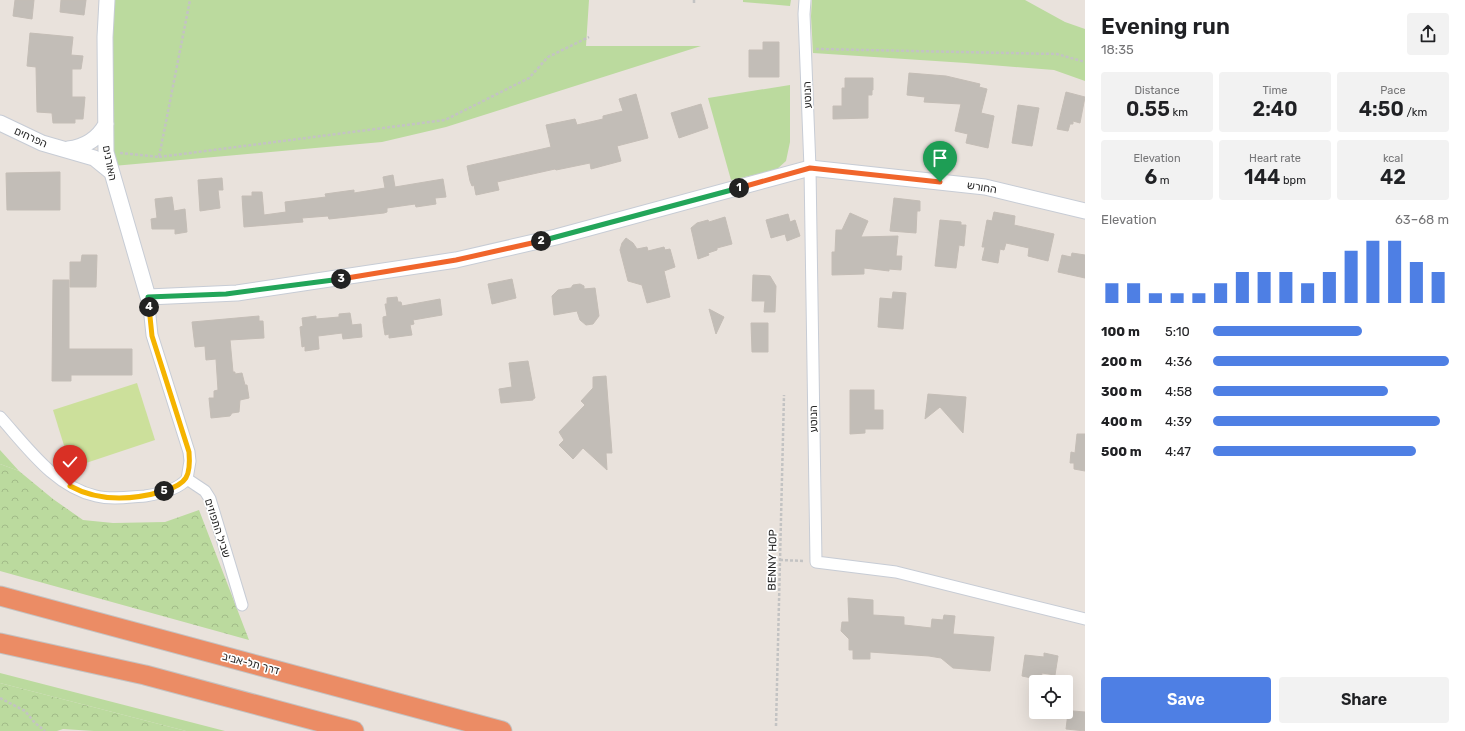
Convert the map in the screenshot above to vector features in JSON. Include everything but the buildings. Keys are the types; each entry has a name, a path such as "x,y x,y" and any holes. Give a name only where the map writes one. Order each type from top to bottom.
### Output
{"highway":[{"name":"דרך תל-אביב","path":"0,596 502,731"},
{"path":"0,643 145,675 354,731"}],"street":[{"name":"האורנים","path":"107,0 105,37 106,152 110,171 148,297"},
{"name":"הנוטע","path":"805,0 810,168 816,562"},
{"name":"הפרחים","path":"0,123 42,143 94,158 110,171"},
{"path":"63,150 74,148 90,142 101,133 106,124"},
{"name":"החורש","path":"148,297 237,293 456,260 556,237 810,168 985,187 1085,210"},
{"path":"0,417 59,479 78,491 115,498 149,495 178,487 186,479 190,461 189,452 152,336 148,297"},
{"name":"שביל התפוזים","path":"186,479 205,491 210,499 242,605"},
{"path":"816,562 896,572 1085,619"}],"path":[{"path":"159,158 190,0"},
{"path":"106,152 159,158 445,120 528,78 548,57 589,37"},
{"path":"806,48 1057,54 1085,62"},
{"name":"BENNY HOP","path":"776,726 784,395"},
{"path":"780,560 816,562"},
{"path":"0,698 25,711 35,723 45,731"}],"green space":[{"path":"113,0 589,0 586,46 701,46 446,127 382,142 113,166 110,63"},
{"path":"743,0 791,0 790,6 743,2"},
{"path":"812,0 1025,0 1065,22 1085,29 1085,81 1054,70 813,53 811,16"},
{"path":"790,85 790,142 786,161 776,170 731,180 708,98"},
{"path":"137,383 155,440 71,468 53,410"},
{"path":"0,450 19,471 0,464"},
{"path":"0,464 19,471 53,499 83,520 113,523 165,522 199,510 249,640 0,571"},
{"path":"0,673 225,731 186,731 0,683"},
{"path":"0,683 186,731 94,731 63,729 57,731 0,731"}],"route":[{"path":"70,486 78,491 97,497 115,498 149,495 178,487 186,479 190,461 189,452 152,336 148,297 237,293 456,260 556,237 810,168 940,182"}]}
